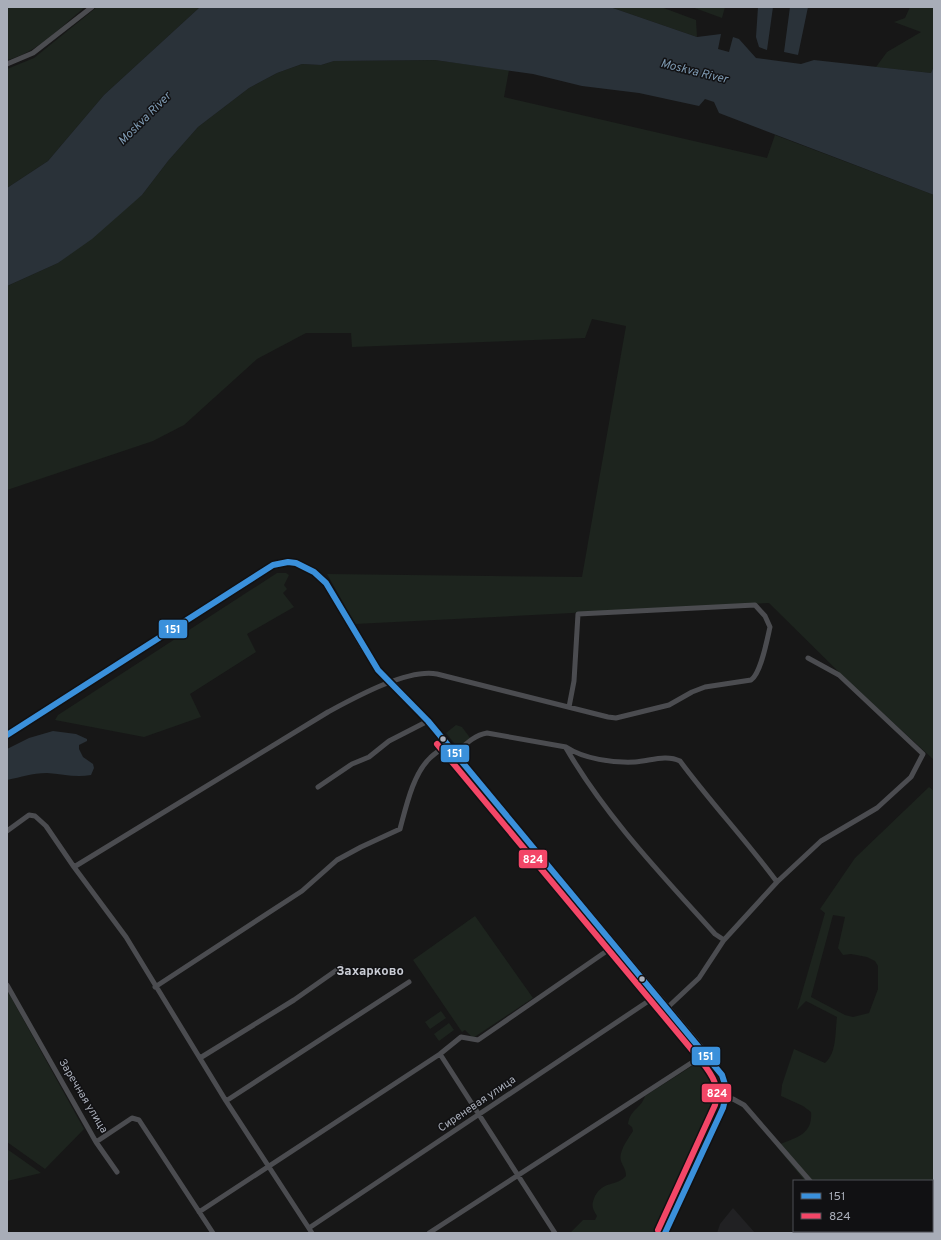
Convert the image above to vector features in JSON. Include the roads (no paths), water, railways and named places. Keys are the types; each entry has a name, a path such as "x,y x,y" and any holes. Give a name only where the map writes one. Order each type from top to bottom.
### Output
{"street":[{"path":"7,64 33,53 92,7"},
{"path":"7,734 252,577 280,562 296,563 314,572 326,583 335,596 352,630 378,670 428,721 614,946 696,1042 724,1080 726,1098 723,1108 665,1233"},
{"path":"74,867 328,712 360,694 414,674 427,672 569,707 616,718 669,705 692,692 705,687 751,680 754,678 761,662 770,627 768,622 755,605 578,614 574,681 569,707"},
{"path":"667,1008 699,978 724,940 777,882 821,841 877,808 911,777 923,754 839,675 808,658"},
{"path":"318,787 352,764 369,757 389,741 428,721"},
{"path":"455,754 481,734 487,733 566,747 574,753 619,762 635,762 668,757 680,761 705,795 732,824 777,882"},
{"path":"155,987 302,891 337,860 400,829 409,794 424,765 447,744"},
{"path":"566,747 577,766 613,817 655,868 715,934 724,940"},
{"path":"7,831 29,815 35,816 46,826 74,867 126,936 155,987 226,1102 310,1231"},
{"path":"199,1212 440,1054 461,1036 466,1036 474,1041 478,1040 614,946"},
{"path":"200,1058 294,1000 341,967"},
{"path":"226,1102 409,982"},
{"name":"Заречная улица","path":"7,985 96,1142 132,1118 139,1120 213,1233"},
{"name":"Сиреневая улица","path":"310,1231 656,996"},
{"path":"440,1054 555,1233"},
{"path":"429,1233 705,1054"},
{"path":"726,1098 733,1099 744,1105 809,1180"},
{"path":"96,1142 117,1172"}],"water":[{"name":"Moskva River","path":"200,7 610,7 697,37 721,34 718,49 729,52 733,37 739,39 756,58 801,64 814,60 931,73 934,66 934,195 719,113 714,102 705,99 699,106 639,93 582,86 533,74 435,60 334,61 321,65 302,64 277,73 249,88 198,127 168,161 142,195 92,239 58,263 7,286 7,188 48,161 104,95"},
{"path":"758,7 773,7 767,50 759,47 756,37"},
{"path":"790,7 808,7 798,55 784,52"},
{"path":"53,731 76,734 87,739 87,741 79,745 79,749 83,757 93,764 94,768 91,775 74,776 41,773 7,780 7,749 29,738"}],"district":[{"name":"Захарково","path":"370,972"}]}
